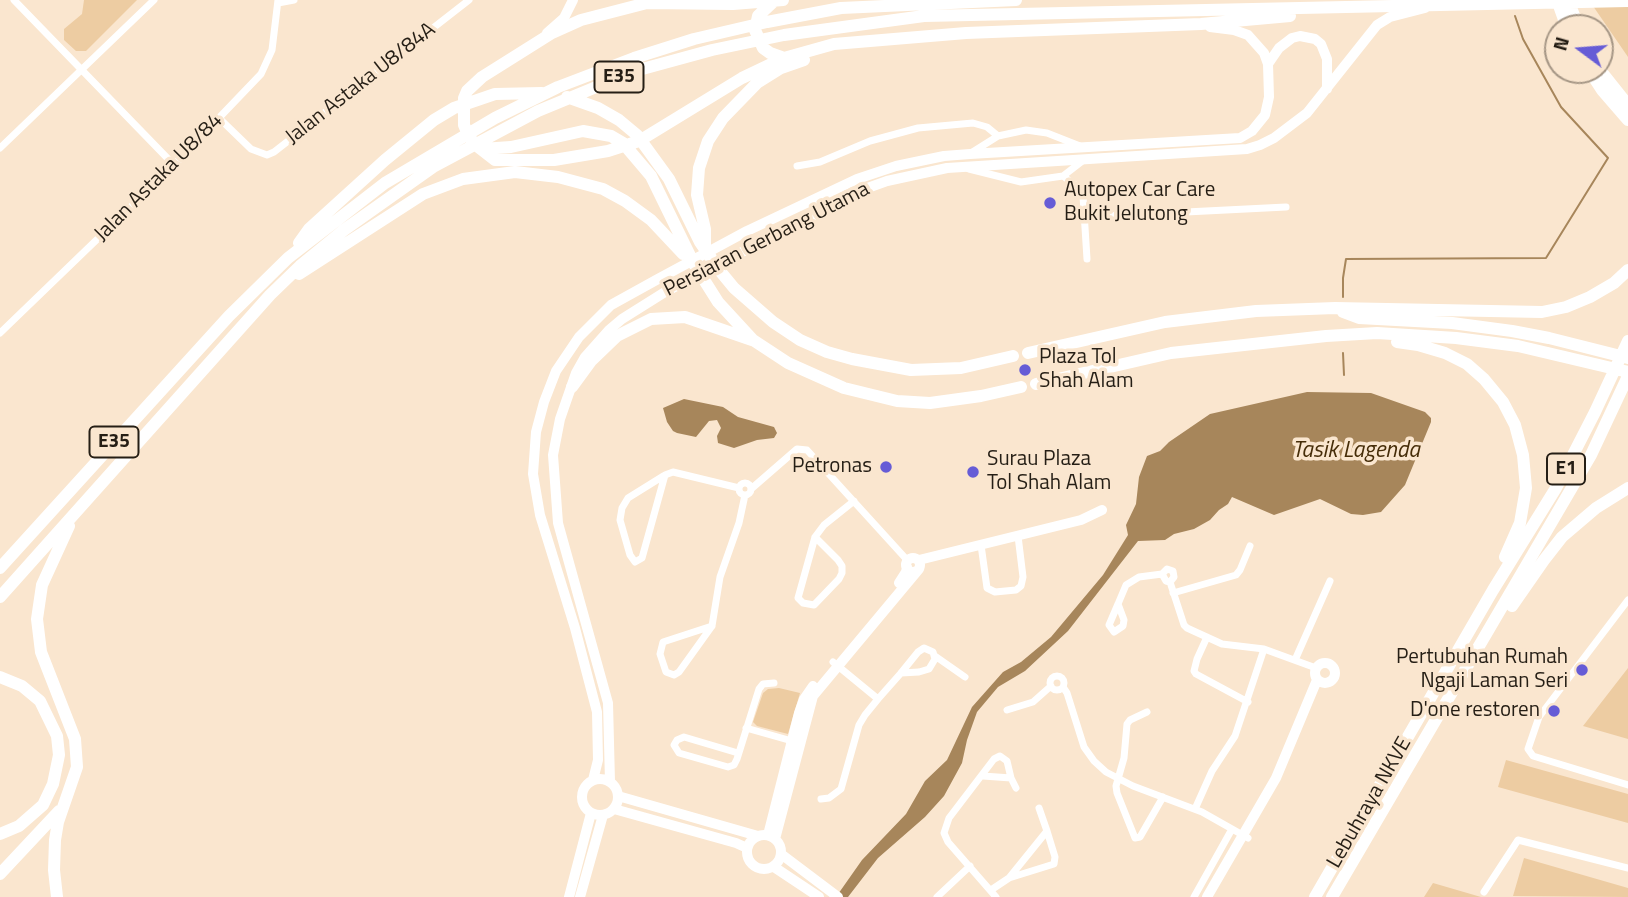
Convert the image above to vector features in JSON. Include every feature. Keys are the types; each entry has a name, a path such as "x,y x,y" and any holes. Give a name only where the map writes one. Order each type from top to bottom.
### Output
{"highway":[{"path":"783,0 733,4 678,2 634,5 581,20 539,41 482,77 467,91 462,107 464,125 469,136 495,160 554,160 616,149 652,135 742,78 785,58 813,49 966,33 1201,24 1287,16 1310,8"},
{"name":"E35","path":"0,597 284,280 406,178 519,106 610,66 694,39 841,8 1016,0"},
{"path":"775,1 758,16 755,30 763,48 785,58"},
{"name":"E35","path":"0,568 229,316 286,260 354,205 527,116 635,71 736,45 850,25 924,16 1628,1"},
{"path":"705,250 705,229 698,202 698,177 708,142 723,118 750,88 768,75 858,43"},
{"path":"1598,84 1628,120"},
{"path":"1612,84 1628,104"},
{"path":"286,260 309,229 420,130 454,108 482,98 506,93 538,92 572,98 598,108 629,128 647,146 669,179 705,250 734,288 773,322 800,340 827,352 896,368 961,368 1013,356"},
{"path":"481,149 511,148 583,131 611,136 629,148 651,176 694,264 718,302 753,340 788,363 844,388 911,403 947,402 1021,387"},
{"path":"284,280 319,263 370,226 423,194 463,179 515,172 558,177 603,189 651,220 694,264"},
{"path":"1028,353 1175,321 1246,312 1335,308 1542,312 1566,307 1590,297 1614,283 1628,270"},
{"path":"1335,308 1359,317 1482,326 1549,338 1628,374"},
{"path":"572,387 591,361 617,336 651,319 685,317 753,340"},
{"path":"1363,334 1384,341 1418,345 1456,358 1484,379 1503,402 1515,425 1523,455 1526,488 1524,505 1520,523 1493,590"},
{"path":"1036,384 1171,353 1326,335 1400,334 1628,358"},
{"name":"Lebuhraya NKVE","path":"1315,897 1493,590 1556,488 1628,341"},
{"name":"Lebuhraya NKVE","path":"1332,897 1591,455 1628,374"},
{"path":"1591,455 1628,394"},
{"path":"1467,670 1553,548 1595,509 1628,488"},
{"path":"57,897 55,840 76,767 75,739 41,652 37,619 42,585 63,536 89,496"},
{"path":"0,558 25,540"},
{"path":"0,677 22,686 40,701 57,736 59,755 54,784 43,805 19,826 0,834"},
{"path":"0,874 66,803"}],"main road":[{"path":"539,41 564,18 573,0"},
{"name":"Persiaran Gerbang Utama","path":"618,796 610,782 608,703 558,523 554,486 553,455 556,434 576,373 597,341 622,319 666,292 862,190 910,175 963,167 1253,147 1275,138 1307,113 1377,25 1390,17 1435,6"},
{"path":"1201,24 1248,35 1264,52 1268,64"},
{"path":"1268,64 1279,48 1292,38 1300,36 1315,39 1321,44 1327,59 1327,89"},
{"name":"Persiaran Gerbang Utama","path":"569,897 591,813 582,799 584,788 593,780 598,760 597,712 537,503 533,474 534,447 547,394 556,371 570,348 602,313 658,279 747,231 870,175 896,166 944,156 1240,138 1252,131 1265,114 1269,97 1268,64"},
{"path":"767,837 809,706 816,692 913,564 1081,520 1102,510"},
{"path":"1213,897 1276,778 1321,681 1334,677 1334,668 1325,663 1316,668 1314,674 1321,681"},
{"path":"767,837 807,694 835,664"},
{"path":"593,780 610,782"},
{"path":"614,809 618,796 767,837 781,849 781,854 774,867 756,868 748,860 747,848 753,838 767,837"},
{"path":"591,813 603,815 614,809 747,848"},
{"path":"580,897 603,815"},
{"path":"1207,897 1245,837"},
{"path":"781,854 838,897"},
{"path":"774,867 818,896"}],"street":[{"path":"14,0 174,165"},
{"path":"0,148 154,0"},
{"path":"278,1 295,0"},
{"name":"Jalan Astaka U8/84A","path":"220,119 251,149 267,155 274,152 469,0"},
{"name":"Jalan Astaka U8/84","path":"0,333 174,165 261,74 272,50 278,1"},
{"path":"797,166 820,162 870,141 918,128 973,123 987,127 998,136"},
{"path":"970,154 998,136 1026,130 1047,133 1081,147"},
{"path":"963,167 1021,182 1063,176 1086,159"},
{"path":"1063,176 1079,188 1083,196 1087,259"},
{"path":"1086,217 1286,206"},
{"path":"748,492 797,449 802,448 811,453 913,564"},
{"path":"665,475 642,558 635,562 630,555 620,520 622,508 628,498 665,475 679,472 739,488 746,483 748,492 720,577 712,626 679,672 674,675 666,672 660,654 663,642 712,626"},
{"path":"815,537 838,560 842,573 814,605 803,603 799,598 815,537 824,525 854,501"},
{"path":"981,545 987,588 996,592 1016,590 1021,586 1023,578 1018,536"},
{"path":"1173,593 1236,575 1250,546"},
{"path":"1118,604 1126,585 1145,576 1162,574 1167,569 1173,571 1174,578 1170,582 1184,625 1222,644 1264,649 1316,668"},
{"path":"1295,660 1330,581"},
{"path":"1628,600 1539,717 1528,750 1533,756 1628,785"},
{"path":"1207,637 1194,671 1248,702"},
{"path":"821,799 829,798 841,789 859,725 877,699 922,648 930,648 935,656 965,677"},
{"path":"1195,809 1212,771 1235,736 1264,649"},
{"path":"901,673 919,672 929,668 935,656"},
{"path":"835,664 877,699"},
{"path":"738,753 684,737 674,745 678,753 728,767 734,765 738,753 746,728 759,689 763,684 774,684"},
{"path":"1007,710 1033,702 1051,686 1057,690 1063,687 1084,747 1106,772 1195,809 1245,837"},
{"path":"1147,712 1127,724 1124,758 1118,779 1117,793 1135,838 1140,837 1163,797"},
{"path":"746,728 792,741"},
{"path":"1016,788 1009,765 1000,756 994,759 949,818 944,833 948,842 993,893 1009,878 1047,831"},
{"path":"983,776 1011,778"},
{"path":"1009,878 1054,864 1055,857 1039,808"},
{"path":"1194,897 1232,830"},
{"path":"1484,892 1518,839 1628,868"},
{"path":"937,897 970,866"}],"shaded area":[{"path":"84,0 137,0 86,51 76,51 64,40 64,29 82,14"},
{"path":"1628,0 1628,57 1614,37 1614,14 1598,14 1593,6"},
{"path":"1628,668 1628,739 1583,726"},
{"path":"779,688 800,693 788,734 757,726 753,722 763,693 768,689"},
{"path":"1506,760 1628,794 1628,823 1498,787"},
{"path":"1524,858 1628,888 1628,897 1513,896"},
{"path":"1433,883 1481,897 1424,897"}],"water":[{"name":"Tasik Lagenda","path":"1307,392 1371,393 1425,412 1431,418 1405,485 1381,512 1351,514 1320,499 1274,515 1232,497 1210,520 1194,529 1174,534 1165,540 1138,541 1068,631 1025,671 998,687 977,712 962,763 944,796 925,817 878,858 848,897 836,897 862,860 906,814 925,781 947,760 972,707 1003,672 1021,662 1051,637 1103,575 1128,535 1126,525 1136,504 1139,477 1147,456 1160,451 1210,414"},
{"path":"684,399 723,407 738,417 774,427 777,433 774,438 757,440 734,448 718,443 717,436 721,428 717,420 709,421 696,437 677,433 667,422 663,408"}],"waterway":[{"path":"1343,297 1346,259 1546,258 1608,158 1561,107 1523,39 1515,16"},
{"path":"1343,353 1344,375"}],"place":[{"name":"Autopex Car Care Bukit Jelutong","path":"1050,203"},
{"name":"Plaza Tol Shah Alam","path":"1025,370"},
{"name":"Petronas","path":"886,467"},
{"name":"Surau Plaza Tol Shah Alam","path":"973,472"},
{"name":"Pertubuhan Rumah Ngaji Laman Seri","path":"1582,670"},
{"name":"D'one restoren","path":"1554,711"}]}
